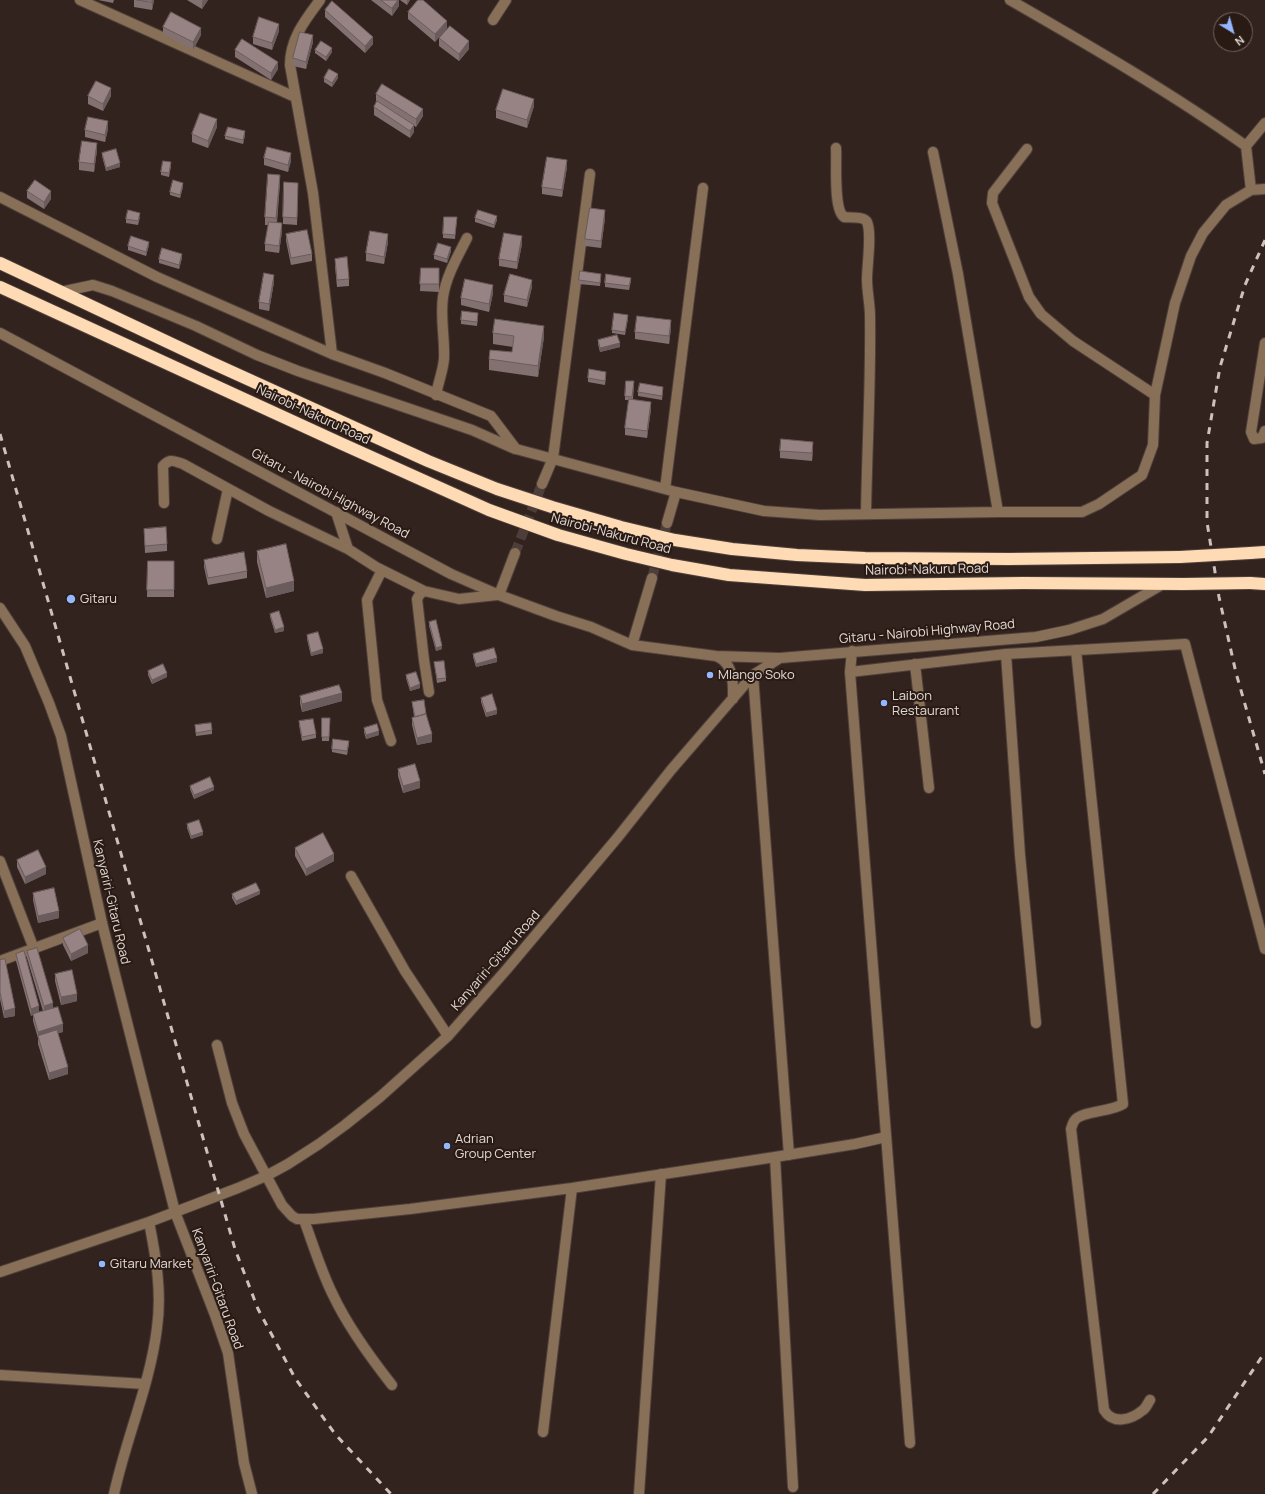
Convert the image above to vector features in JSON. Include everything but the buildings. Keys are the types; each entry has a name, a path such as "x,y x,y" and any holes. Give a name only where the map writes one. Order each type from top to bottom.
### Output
{"highway":[{"name":"Nairobi-Nakuru Road","path":"0,263 350,426 490,486 552,507 621,527 667,538 732,549 797,555 865,558 1009,559 1180,557 1265,552"},
{"name":"Nairobi-Nakuru Road","path":"0,287 347,447 489,510 558,535 672,565 729,575 864,585 1023,582 1265,584"}],"street":[{"path":"80,0 295,97"},
{"path":"320,0 304,21 297,34 292,49 290,65 313,193 332,354"},
{"path":"493,20 506,0"},
{"path":"1010,0 1097,49 1246,146"},
{"path":"1251,190 1246,146 1265,123"},
{"path":"836,148 837,202 840,214 844,217 861,218 865,220 867,222 868,234 869,254 867,279 870,315 866,514"},
{"path":"1027,149 993,193 992,203 1029,297 1041,314 1073,341 1155,395"},
{"path":"933,152 958,274 998,512"},
{"path":"542,484 553,458 590,174"},
{"path":"665,489 703,188"},
{"path":"60,292 93,285 112,291 196,326 256,355 298,372 472,430 516,449 676,492 764,511 820,514 1082,512 1099,504 1142,475 1153,445 1155,395 1175,303 1191,256 1203,233 1226,205 1251,190 1265,189"},
{"path":"0,197 156,277 332,354 385,373 436,395 491,416 516,449"},
{"path":"436,395 444,360 442,313 443,297 447,281 467,238"},
{"name":"Gitaru - Nairobi Highway Road","path":"0,333 451,574 499,595 591,627 632,644 716,656 780,658 1036,636 1069,630 1103,619 1163,584"},
{"path":"1265,342 1250,432 1254,439 1258,440 1262,438 1265,431"},
{"path":"164,503 162,466 167,462 173,461 182,464 228,489 348,549 382,570 424,591 459,599 499,595 515,553"},
{"path":"217,540 228,489"},
{"path":"667,523 676,492"},
{"path":"336,512 348,549"},
{"path":"382,570 367,600 378,700 391,741"},
{"path":"632,644 652,578"},
{"path":"424,591 417,599 425,672 429,692"},
{"name":"Kanyariri-Gitaru Road","path":"0,608 25,646 61,736 102,923 175,1212 215,1315 228,1353 244,1463 252,1494"},
{"path":"850,672 1006,654 1185,644 1265,949"},
{"path":"1076,650 1123,1104 1111,1109 1079,1116 1074,1120 1071,1129 1104,1410 1110,1418 1117,1421 1131,1417 1143,1410 1150,1400"},
{"path":"852,651 850,672 910,1443"},
{"path":"1006,654 1020,855 1036,1023"},
{"path":"716,656 724,661 730,671 733,682 733,699"},
{"name":"Kanyariri-Gitaru Road","path":"0,1272 149,1222 266,1176 320,1144 345,1125 380,1097 448,1036 512,964 613,843 671,770 753,675 780,658"},
{"path":"915,664 929,788"},
{"path":"753,675 789,1155"},
{"path":"0,861 34,949"},
{"path":"351,876 405,971 448,1036"},
{"path":"0,961 102,923"},
{"path":"217,1045 232,1102 244,1134 282,1206 292,1216 304,1220 410,1209 572,1188 775,1158 886,1137"},
{"path":"775,1158 793,1487"},
{"path":"639,1494 661,1174"},
{"path":"543,1432 572,1188"},
{"path":"304,1220 332,1293 344,1316 379,1370 392,1385"},
{"path":"114,1494 119,1469 145,1384 155,1341 159,1303 157,1260 149,1222"},
{"path":"0,1375 145,1384"}],"tunnel":[{"path":"515,553 542,484"},
{"path":"652,578 667,523"}],"railway":[{"path":"1265,240 1245,285 1220,367 1207,443 1207,522 1219,597 1236,673 1265,774"},
{"path":"0,434 235,1249 258,1309 295,1378 335,1434 391,1494"},
{"path":"1153,1494 1208,1437 1265,1352"}],"place":[{"name":"Gitaru","path":"71,599"},
{"name":"Mlango Soko","path":"710,675"},
{"name":"Laibon Restaurant","path":"884,703"},
{"name":"Adrian Group Center","path":"447,1146"},
{"name":"Gitaru Market","path":"102,1264"}]}
